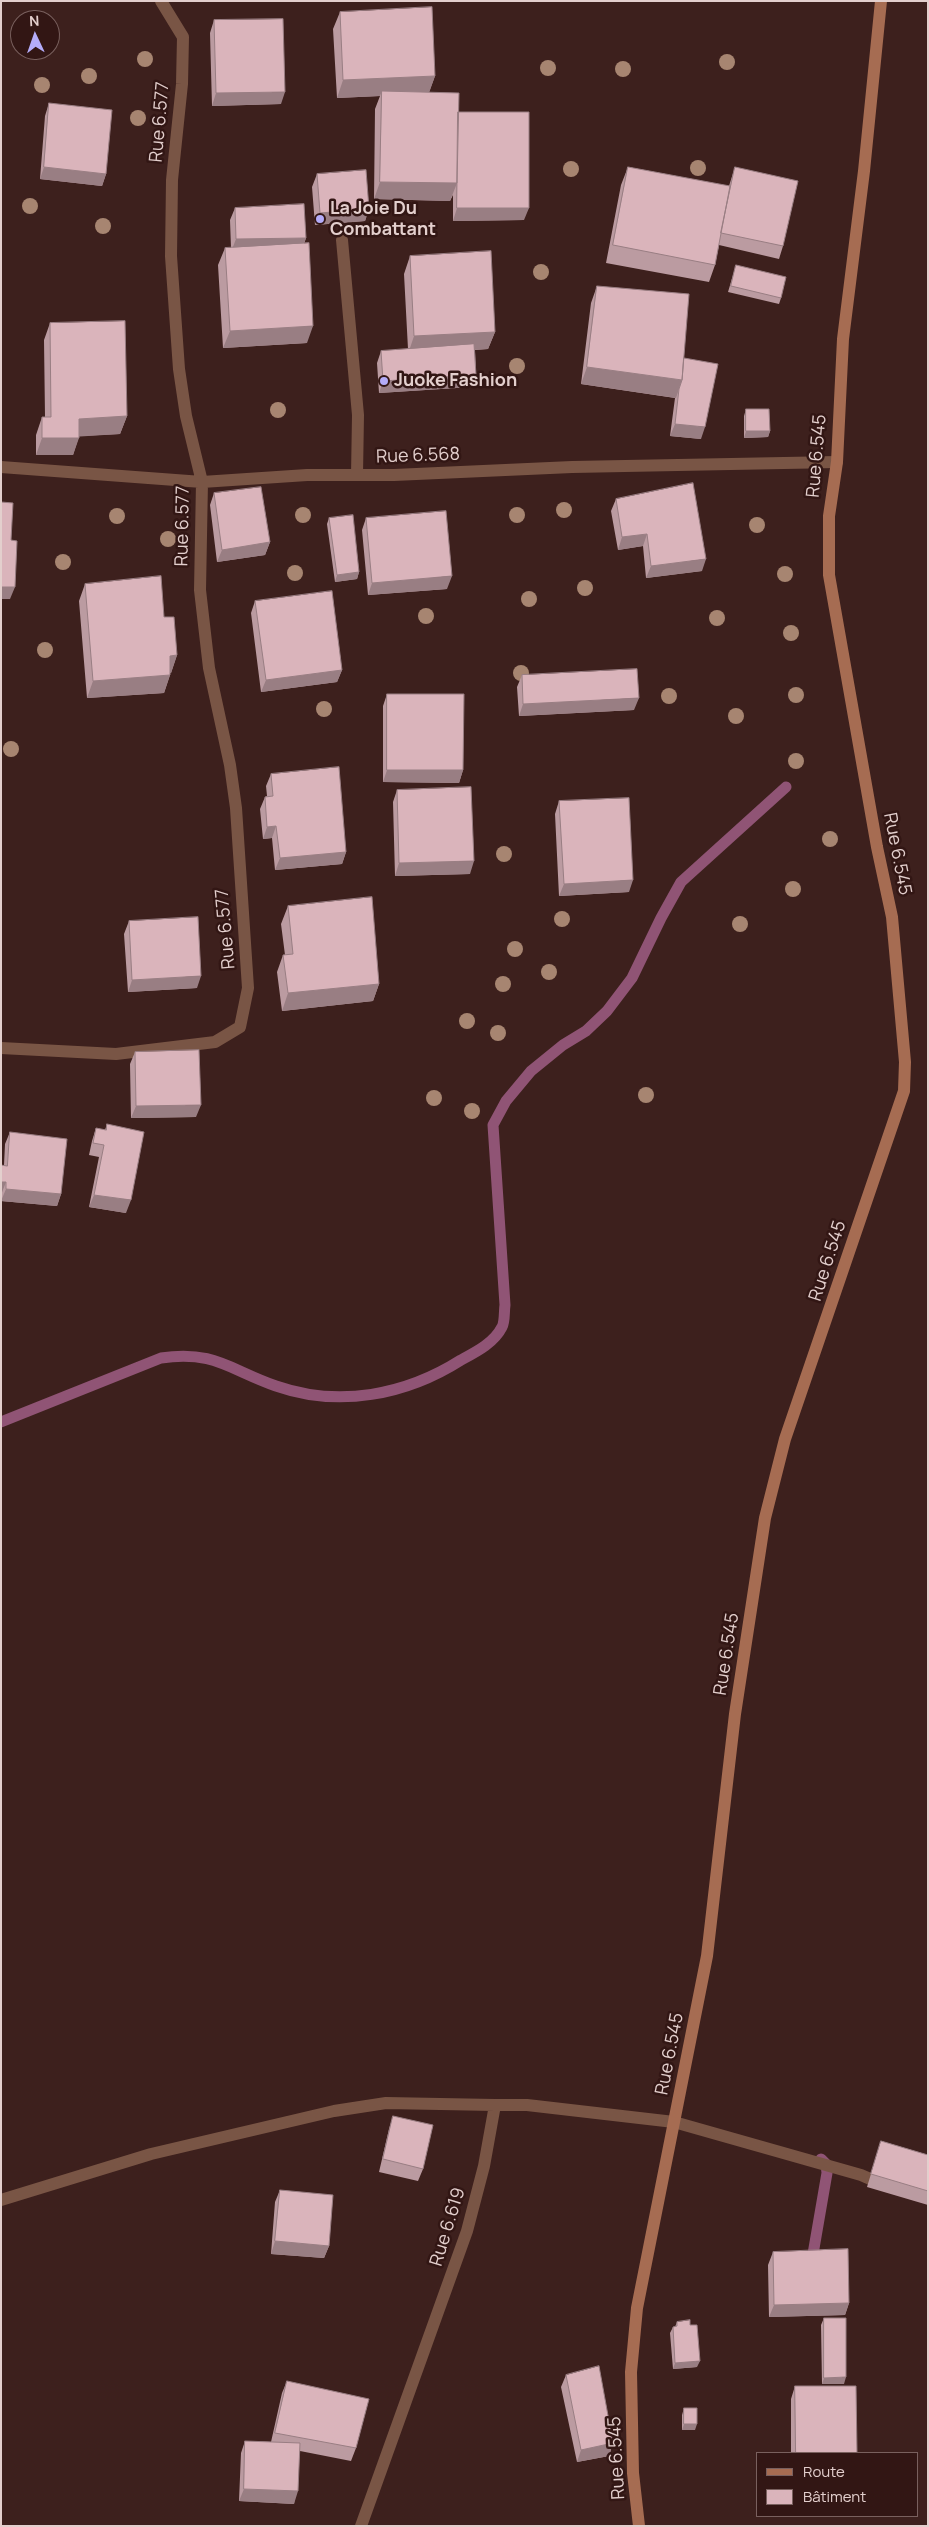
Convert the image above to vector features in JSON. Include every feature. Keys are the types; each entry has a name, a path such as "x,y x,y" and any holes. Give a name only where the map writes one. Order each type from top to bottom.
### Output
{"street":[{"name":"Rue 6.577","path":"1,1048 116,1054 215,1042 240,1027 248,988 236,808 230,765 209,668 200,590 202,482 186,416 179,369 172,256 172,189 182,84 183,37 160,1"},
{"name":"Rue 6.545","path":"639,2526 633,2474 631,2372 638,2308 708,1956 735,1714 766,1518 785,1439 904,1091 905,1062 892,917 877,847 829,576 829,516 837,462 843,338 864,171 881,1"},
{"path":"342,240 358,415 357,475"},
{"name":"Rue 6.568","path":"1,467 202,482 572,467 837,462"},
{"path":"1,2200 151,2154 334,2111 386,2103 527,2105 674,2122 861,2175 894,2190"},
{"name":"Rue 6.619","path":"361,2526 467,2230 484,2166 495,2105"}],"building":[{"path":"432,7 435,76 343,80 340,12"},
{"path":"283,19 285,92 216,93 214,20"},
{"path":"382,91 459,93 457,183 380,182"},
{"path":"49,103 112,110 106,174 44,167"},
{"path":"458,112 529,112 529,208 457,208"},
{"path":"628,167 730,186 715,265 613,245"},
{"path":"735,167 798,181 783,246 721,233"},
{"path":"366,170 369,209 320,213 317,174"},
{"path":"304,204 306,238 236,239 235,208"},
{"path":"309,243 313,326 230,331 225,248"},
{"path":"491,251 495,332 414,336 410,256"},
{"path":"736,265 786,277 781,298 731,286"},
{"path":"597,286 689,294 682,380 587,367"},
{"path":"125,321 127,416 79,419 79,438 42,438 42,417 51,417 50,323"},
{"path":"474,344 476,375 383,381 381,351"},
{"path":"684,358 718,364 705,427 675,424"},
{"path":"746,409 769,409 770,431 746,431"},
{"path":"693,483 706,559 651,566 647,534 622,537 616,499"},
{"path":"261,487 270,542 222,550 214,493"},
{"path":"1,502 13,503 11,540 17,541 15,587 1,587"},
{"path":"446,511 452,576 372,583 366,518"},
{"path":"353,515 359,572 337,575 329,518"},
{"path":"161,576 164,617 174,617 177,655 170,656 170,675 93,681 85,584"},
{"path":"332,591 342,670 266,680 255,601"},
{"path":"637,669 639,698 523,704 522,675"},
{"path":"387,694 464,694 463,770 387,770"},
{"path":"339,767 346,852 280,858 276,826 267,827 265,797 273,796 271,774"},
{"path":"471,787 474,861 399,863 397,790"},
{"path":"629,798 633,880 564,884 559,801"},
{"path":"372,897 379,984 288,993 283,955 293,954 288,906"},
{"path":"198,917 201,976 132,980 129,921"},
{"path":"199,1050 201,1105 136,1106 135,1052"},
{"path":"107,1124 144,1132 131,1200 94,1195 104,1145 93,1143 96,1128 106,1130"},
{"path":"10,1132 67,1139 61,1194 6,1189 6,1182 1,1182 1,1165 7,1166"},
{"path":"393,2116 433,2125 423,2169 383,2159"},
{"path":"881,2141 928,2155 928,2191 871,2174"},
{"path":"280,2190 333,2195 329,2246 275,2241"},
{"path":"848,2249 849,2303 774,2305 773,2252"},
{"path":"824,2318 846,2318 846,2377 824,2378"},
{"path":"690,2320 690,2325 697,2325 700,2361 675,2363 673,2327 677,2326 677,2322"},
{"path":"599,2366 613,2443 581,2450 566,2375"},
{"path":"287,2381 369,2399 356,2448 275,2433"},
{"path":"795,2386 856,2386 857,2452 796,2452"},
{"path":"684,2408 697,2408 697,2424 684,2424"},
{"path":"245,2441 300,2443 298,2491 244,2489"}],"waterway":[{"path":"1,1422 161,1358 179,1356 209,1359 276,1386 300,1393 348,1397 372,1394 418,1382 440,1372 478,1350 494,1338 503,1325 505,1305 493,1125 506,1101 531,1071 563,1045 586,1031 607,1011 632,978 681,882 786,787"},
{"path":"813,2254 827,2173 826,2164 821,2159"}],"place":[{"name":"La Joie Du Combattant","path":"320,219"},
{"name":"Juoke Fashion","path":"384,381"}]}
